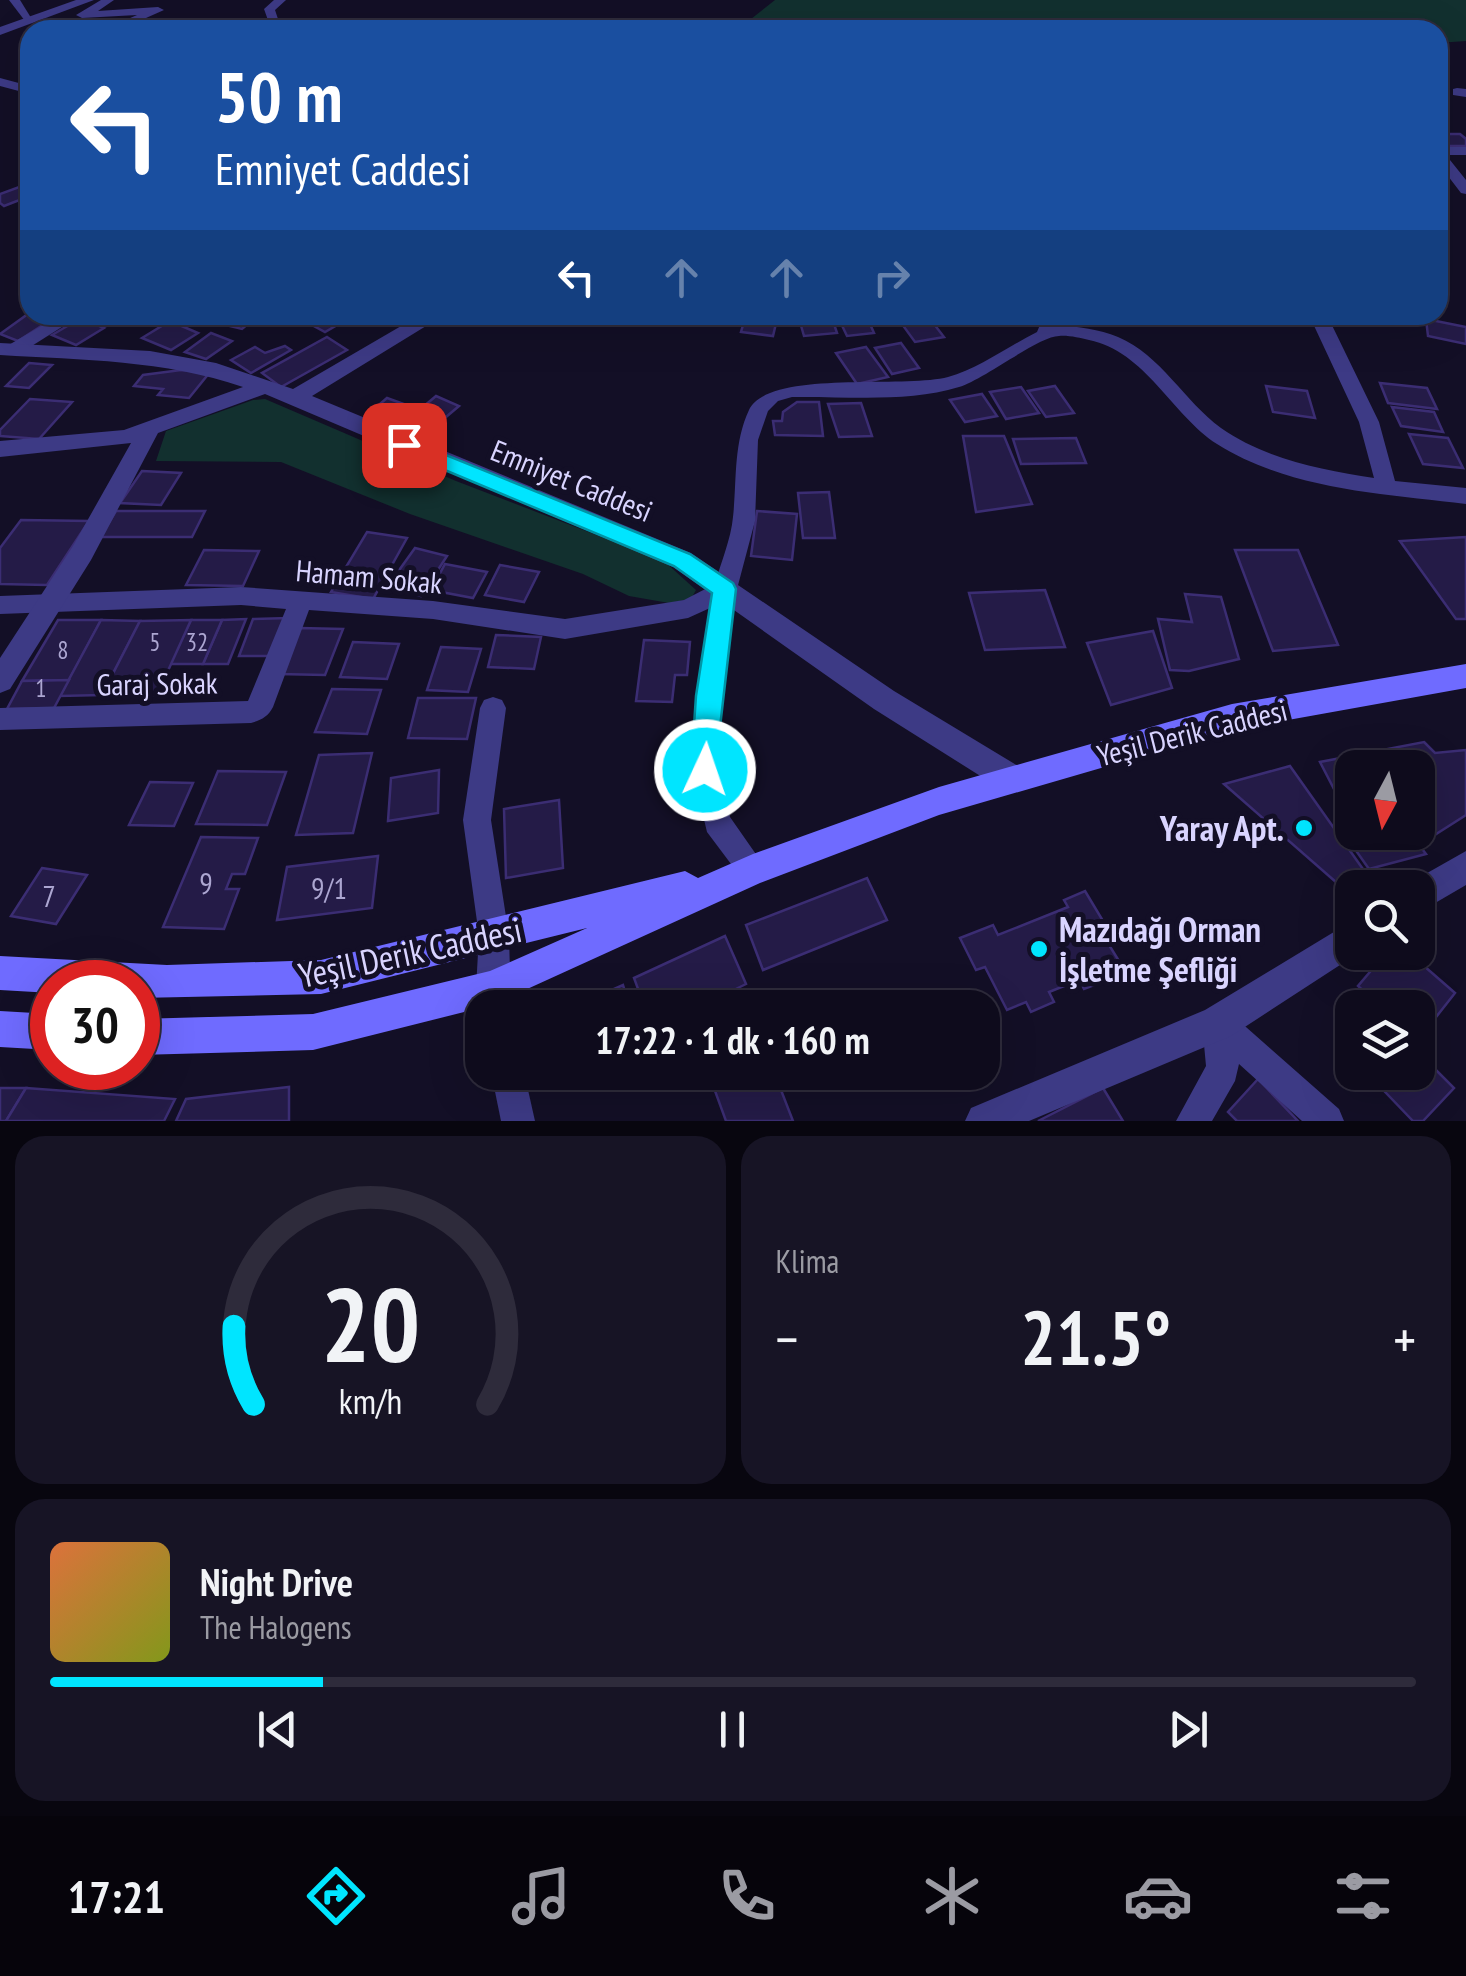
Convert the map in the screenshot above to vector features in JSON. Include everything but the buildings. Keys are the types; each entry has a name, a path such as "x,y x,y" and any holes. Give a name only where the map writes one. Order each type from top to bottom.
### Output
{"main road":[{"name":"Yeşil Derik Caddesi","path":"0,973 167,982 321,978 753,870 1012,779 1232,717 1466,676"},
{"name":"Yeşil Derik Caddesi","path":"510,990 753,870"},
{"name":"Yeşil Derik Caddesi","path":"160,1036 313,1032 465,1003"},
{"path":"0,1029 30,1031"}],"street":[{"path":"14,0 29,18"},
{"path":"25,20 88,0"},
{"path":"109,0 82,15 158,10 134,20"},
{"path":"274,20 269,9 281,0"},
{"path":"0,74 20,72"},
{"path":"1448,166 1466,190"},
{"path":"6,349 53,325"},
{"path":"295,397 417,325"},
{"path":"753,870 717,823 705,770 709,696 725,589 744,521 748,440 759,409 771,397 791,391 910,390 955,382 1045,335 1049,325"},
{"path":"1060,325 1111,340 1164,378 1198,417 1228,442 1296,468 1387,490 1466,496"},
{"path":"1323,325 1369,422 1387,490"},
{"name":"Emniyet Caddesi","path":"6,349 150,357 209,368 295,397 682,560 884,700 1012,779"},
{"path":"0,449 148,432 261,388"},
{"path":"0,681 82,554 148,432"},
{"name":"Hamam Sokak","path":"0,605 241,596 433,610 565,629 688,608 725,589"},
{"name":"Garaj Sokak","path":"0,719 251,712 260,707 301,600"},
{"path":"493,708 477,820 494,936 494,990"},
{"path":"1435,886 1466,867"},
{"path":"984,1121 1218,1023 1335,949"},
{"path":"1193,1121 1222,1069 1218,1023"},
{"path":"1218,1023 1327,1121"},
{"path":"511,1090 518,1121"}],"green space":[{"path":"775,0 1466,0 1466,41 1448,42 1448,20 751,19"},
{"path":"265,399 456,481 664,561 696,590 691,599 669,603 629,596 583,574 410,514 281,462 156,461 166,431"}],"place":[{"name":"Yaray Apt.","path":"1304,828"},
{"name":"Mazıdağı Orman İşletme Şefliği","path":"1039,949"}],"route":[{"path":"404,445 682,560 725,589 709,696 705,770"}]}
